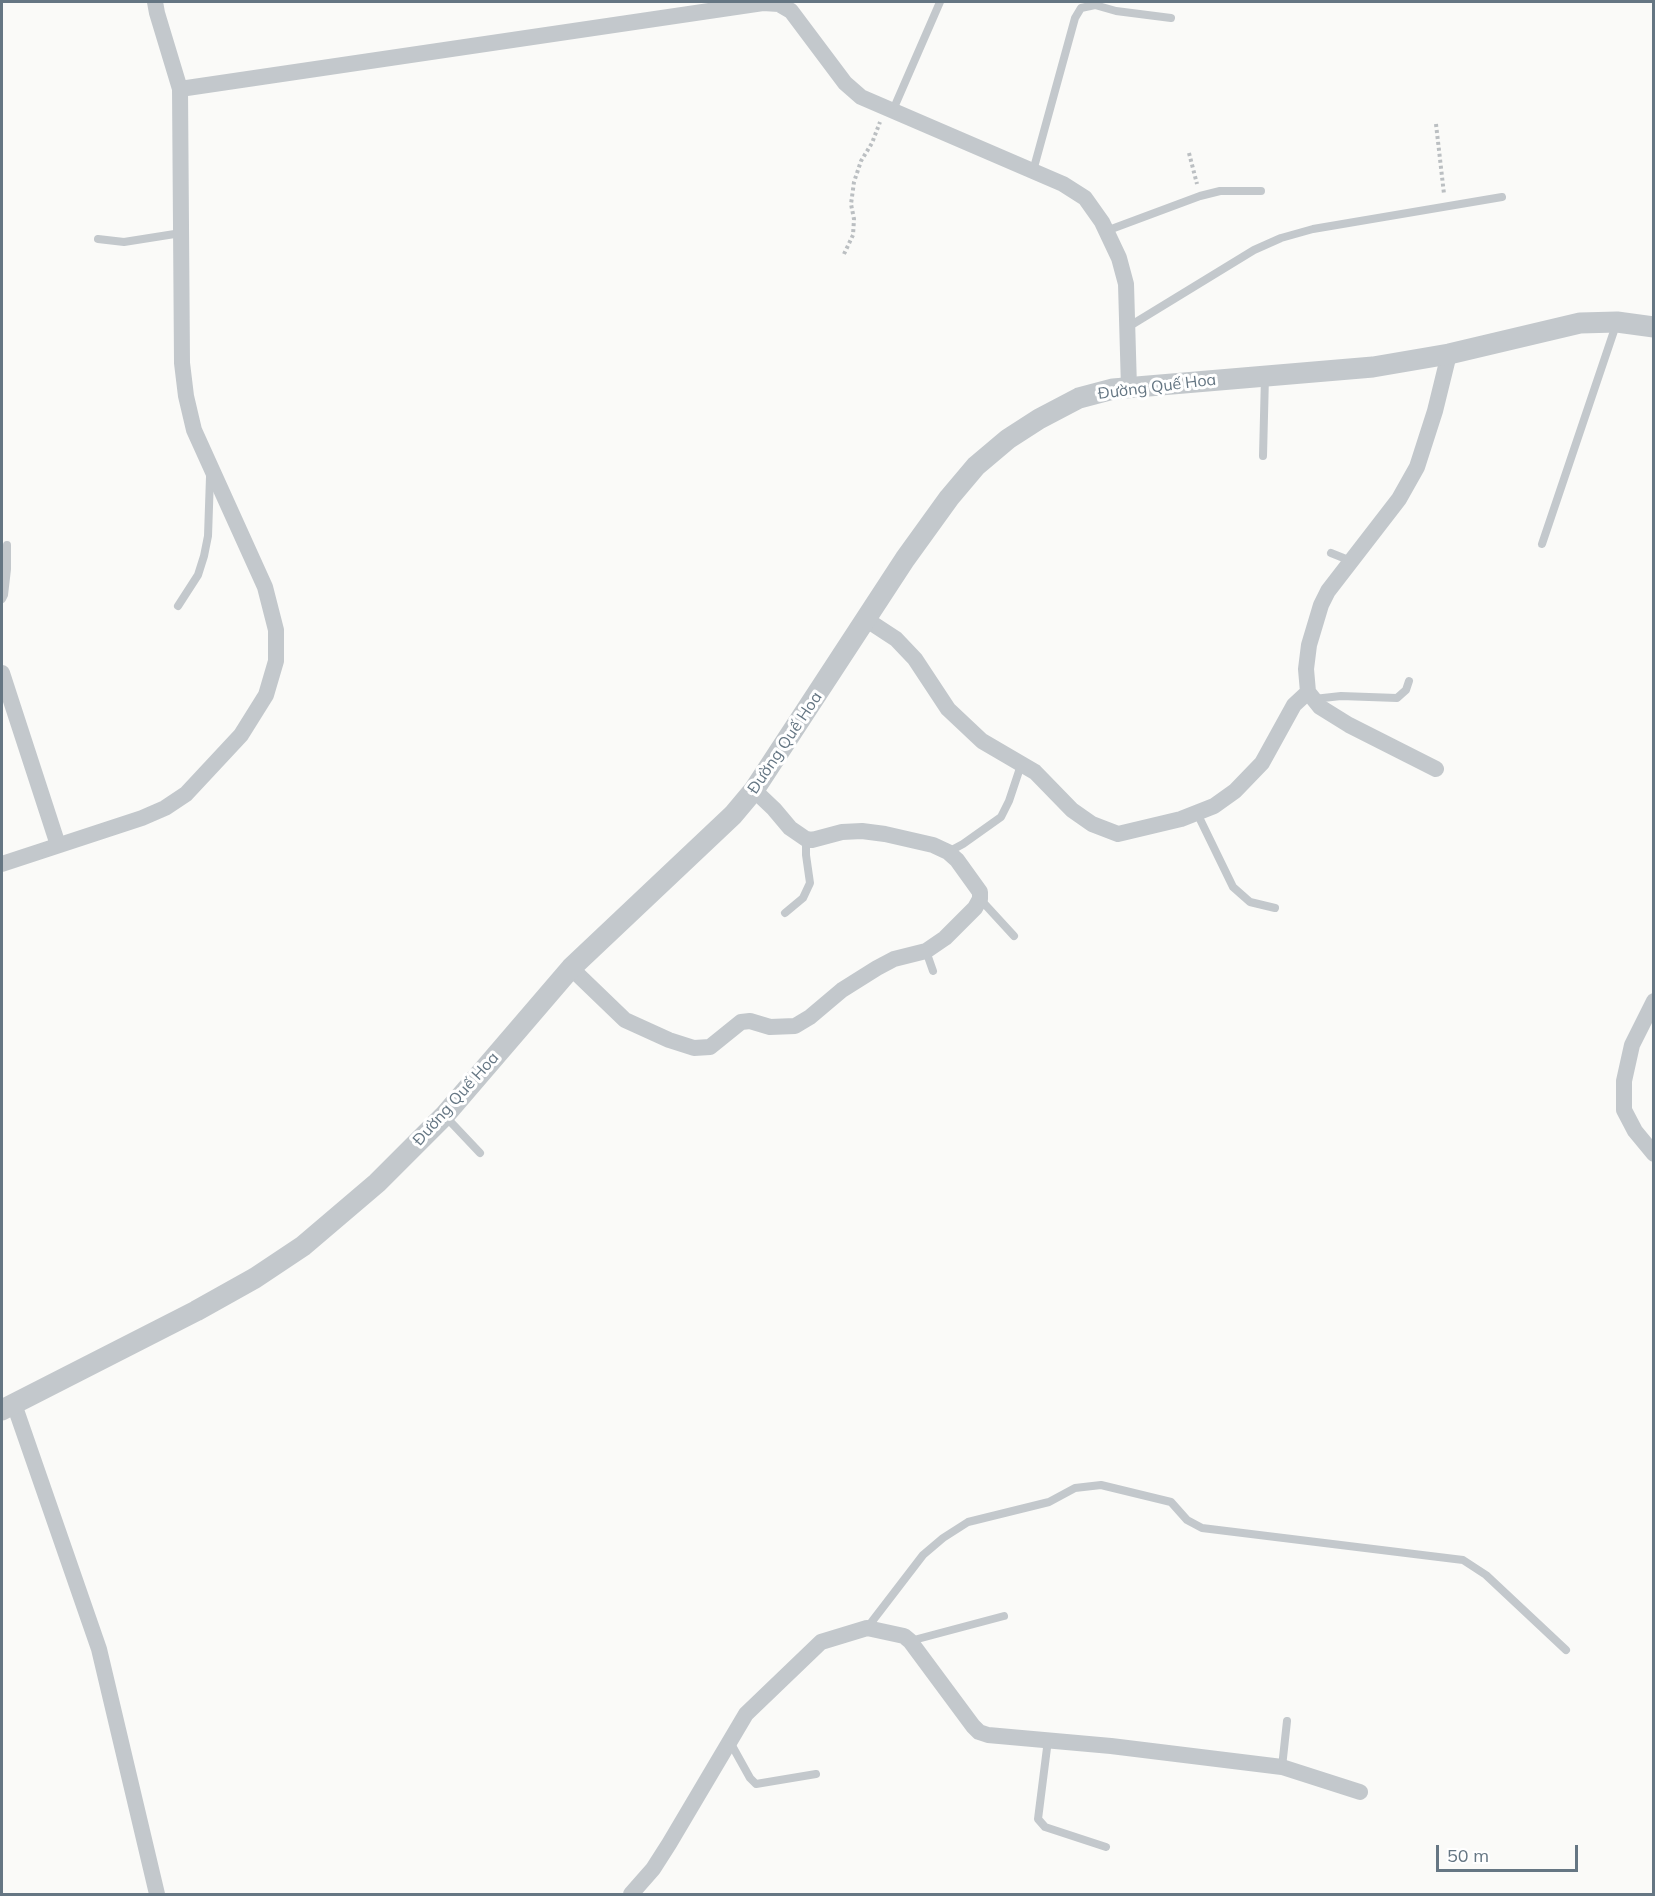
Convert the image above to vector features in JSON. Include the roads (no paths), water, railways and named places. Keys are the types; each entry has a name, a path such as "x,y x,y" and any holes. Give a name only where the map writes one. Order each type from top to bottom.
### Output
{"street":[{"path":"2,864 142,818 165,808 186,794 241,735 266,695 276,661 276,630 265,587 194,430 186,396 182,363 180,88 155,2"},
{"path":"180,88 763,3 779,4 791,10 845,83 861,97 1063,184 1085,198 1106,231 1119,258 1126,284 1129,388"},
{"name":"Đường Quế Hoa","path":"8,1407 196,1311 274,1265 303,1246 377,1183 444,1116 571,968 733,815 754,790 942,506 976,466 1016,434 1080,398 1113,389 1373,367 1449,354 1580,323 1617,322 1653,327"},
{"path":"1436,769 1349,725 1320,707 1310,695 1306,669 1309,645 1321,605 1328,591 1398,499 1417,467 1436,411 1449,354"},
{"path":"867,620 896,639 915,659 948,709 982,741 1035,772 1072,810 1092,824 1118,834 1181,819 1214,806 1235,791 1262,762 1294,705 1310,695"},
{"path":"2,673 5,694 58,845"},
{"path":"571,968 626,1020 669,1040 694,1048 710,1047 741,1022 750,1021 770,1027 795,1026 810,1017 842,990 877,968 894,959 926,951 945,938 975,908 980,892 957,860 948,852 885,834 862,831 842,832 812,840 806,839 790,828 754,790"},
{"path":"1653,1001 1632,1045 1624,1081 1624,1110 1635,1131 1653,1154"},
{"path":"8,1407 99,1649 157,1894"},
{"path":"631,1894 653,1869 664,1852 746,1714 821,1642 867,1628 913,1640 956,1704 979,1732 988,1735 1048,1739 1282,1767 1360,1792"}],"lane":[{"path":"890,109 940,2"},
{"path":"1033,171 1075,18 1081,8 1095,5 1116,11 1171,18"},
{"path":"1106,231 1200,196 1220,191 1261,191"},
{"path":"1128,327 1254,250 1281,238 1313,229 1502,196"},
{"path":"98,239 124,242 181,233"},
{"path":"1542,544 1617,322"},
{"path":"1263,456 1265,376"},
{"path":"178,606 198,575 204,556 209,514 209,464"},
{"path":"2,600 7,569 7,545"},
{"path":"1331,553 1351,561"},
{"path":"1310,695 1397,698 1406,690 1409,681"},
{"path":"948,852 979,834 1001,817 1010,801 1021,765"},
{"path":"1197,813 1233,887 1250,902 1275,908"},
{"path":"785,913 803,898 810,883 806,839"},
{"path":"980,898 1014,936"},
{"path":"926,951 933,971"},
{"path":"444,1116 480,1153"},
{"path":"867,1628 923,1555 943,1538 968,1522 1050,1502 1075,1488 1101,1485 1171,1502 1187,1520 1202,1528 1463,1560 1486,1575 1566,1650"},
{"path":"913,1640 1004,1616"},
{"path":"1282,1767 1287,1721"},
{"path":"1048,1739 1038,1818 1045,1827 1106,1847"},
{"path":"729,1742 750,1778 756,1784 816,1774"}]}
